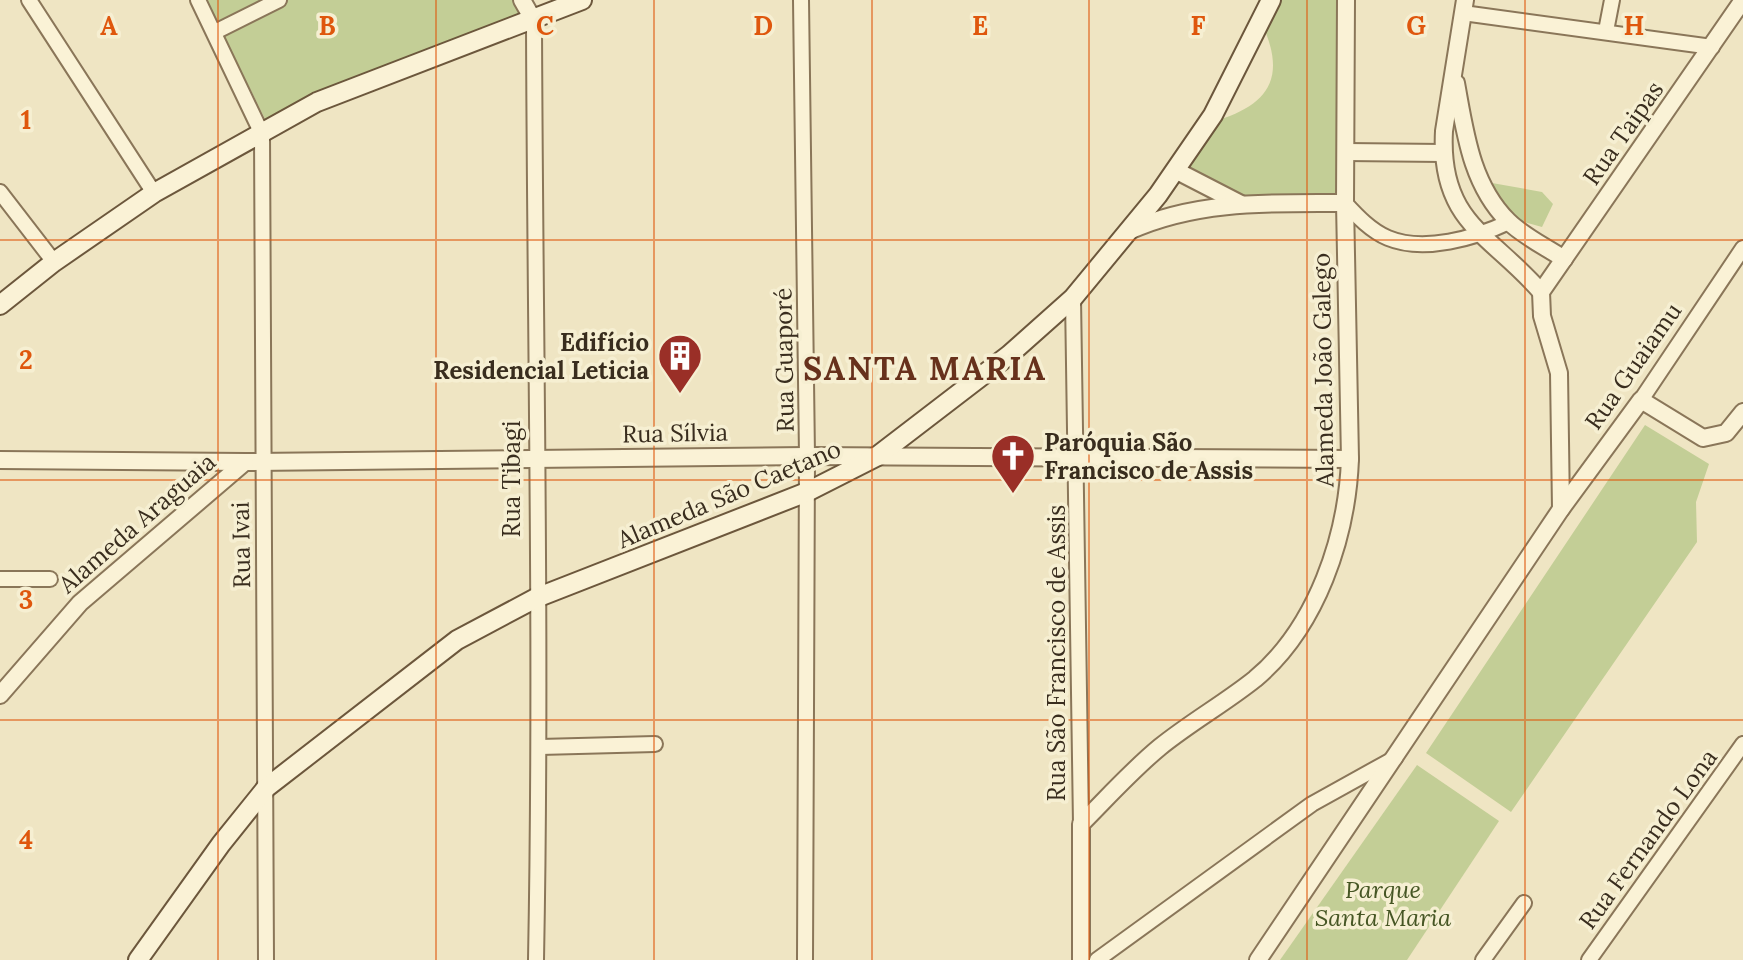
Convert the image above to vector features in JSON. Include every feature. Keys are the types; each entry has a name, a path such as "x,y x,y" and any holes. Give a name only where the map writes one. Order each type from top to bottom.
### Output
{"main road":[{"path":"0,305 54,262 154,193 317,102 582,0"},
{"name":"Alameda São Caetano","path":"138,960 221,844 266,788 457,640 536,598 807,492 876,457 1009,355 1073,298 1175,170 1213,115 1271,0"}],"street":[{"path":"29,0 154,193"},
{"name":"Rua Ivai","path":"198,0 262,134 253,462 266,788 266,960"},
{"path":"215,32 279,0"},
{"name":"Rua Tibagi","path":"522,0 534,21 536,598 540,747 536,960"},
{"name":"Rua Guaporé","path":"801,0 807,456 805,960"},
{"name":"Alameda João Galego","path":"1081,824 1160,747 1254,679 1287,646 1323,580 1338,538 1348,498 1350,459 1345,203 1346,0"},
{"path":"1606,31 1612,0"},
{"name":"Rua Taipas","path":"1541,292 1743,0"},
{"path":"1561,509 1559,373 1542,316 1541,292 1477,233 1455,196 1443,153 1464,6 1712,47"},
{"path":"1454,71 1478,178 1509,222 1564,259"},
{"path":"1346,152 1443,153"},
{"path":"1175,170 1243,204"},
{"path":"0,192 54,262"},
{"path":"1128,232 1181,212 1243,204 1345,203 1371,228 1407,243 1439,242 1509,222"},
{"name":"Rua Guaiamu","path":"1258,960 1561,509 1641,400 1743,248"},
{"name":"Rua São Francisco de Assis","path":"1073,298 1078,460 1081,960"},
{"path":"1641,400 1703,438 1726,433 1743,412"},
{"name":"Rua Sílvia","path":"0,460 253,462 807,456 1078,460 1350,459"},
{"name":"Alameda Araguaia","path":"0,695 80,603 253,462"},
{"path":"0,579 50,579"},
{"path":"540,747 655,744"},
{"name":"Rua Fernando Lona","path":"1589,960 1743,744"},
{"path":"1097,960 1312,804 1396,758"},
{"path":"1483,960 1524,903"}],"green space":[{"path":"206,0 519,0 531,19 266,121"},
{"path":"1275,0 1339,0 1337,198 1247,201 1183,169 1212,122 1247,108 1267,88 1273,62 1263,26"},
{"path":"1492,183 1542,192 1553,204 1542,227 1510,218"},
{"path":"1645,425 1709,464 1696,502 1697,542 1511,812 1426,753"},
{"name":"Parque Santa Maria","path":"1417,765 1499,821 1407,960 1280,960"}],"place":[{"name":"Edifício Residencial Leticia","path":"680,395"},
{"name":"Paróquia São Francisco de Assis","path":"1013,495"}],"district":[{"name":"SANTA MARIA","path":"925,368"}]}
